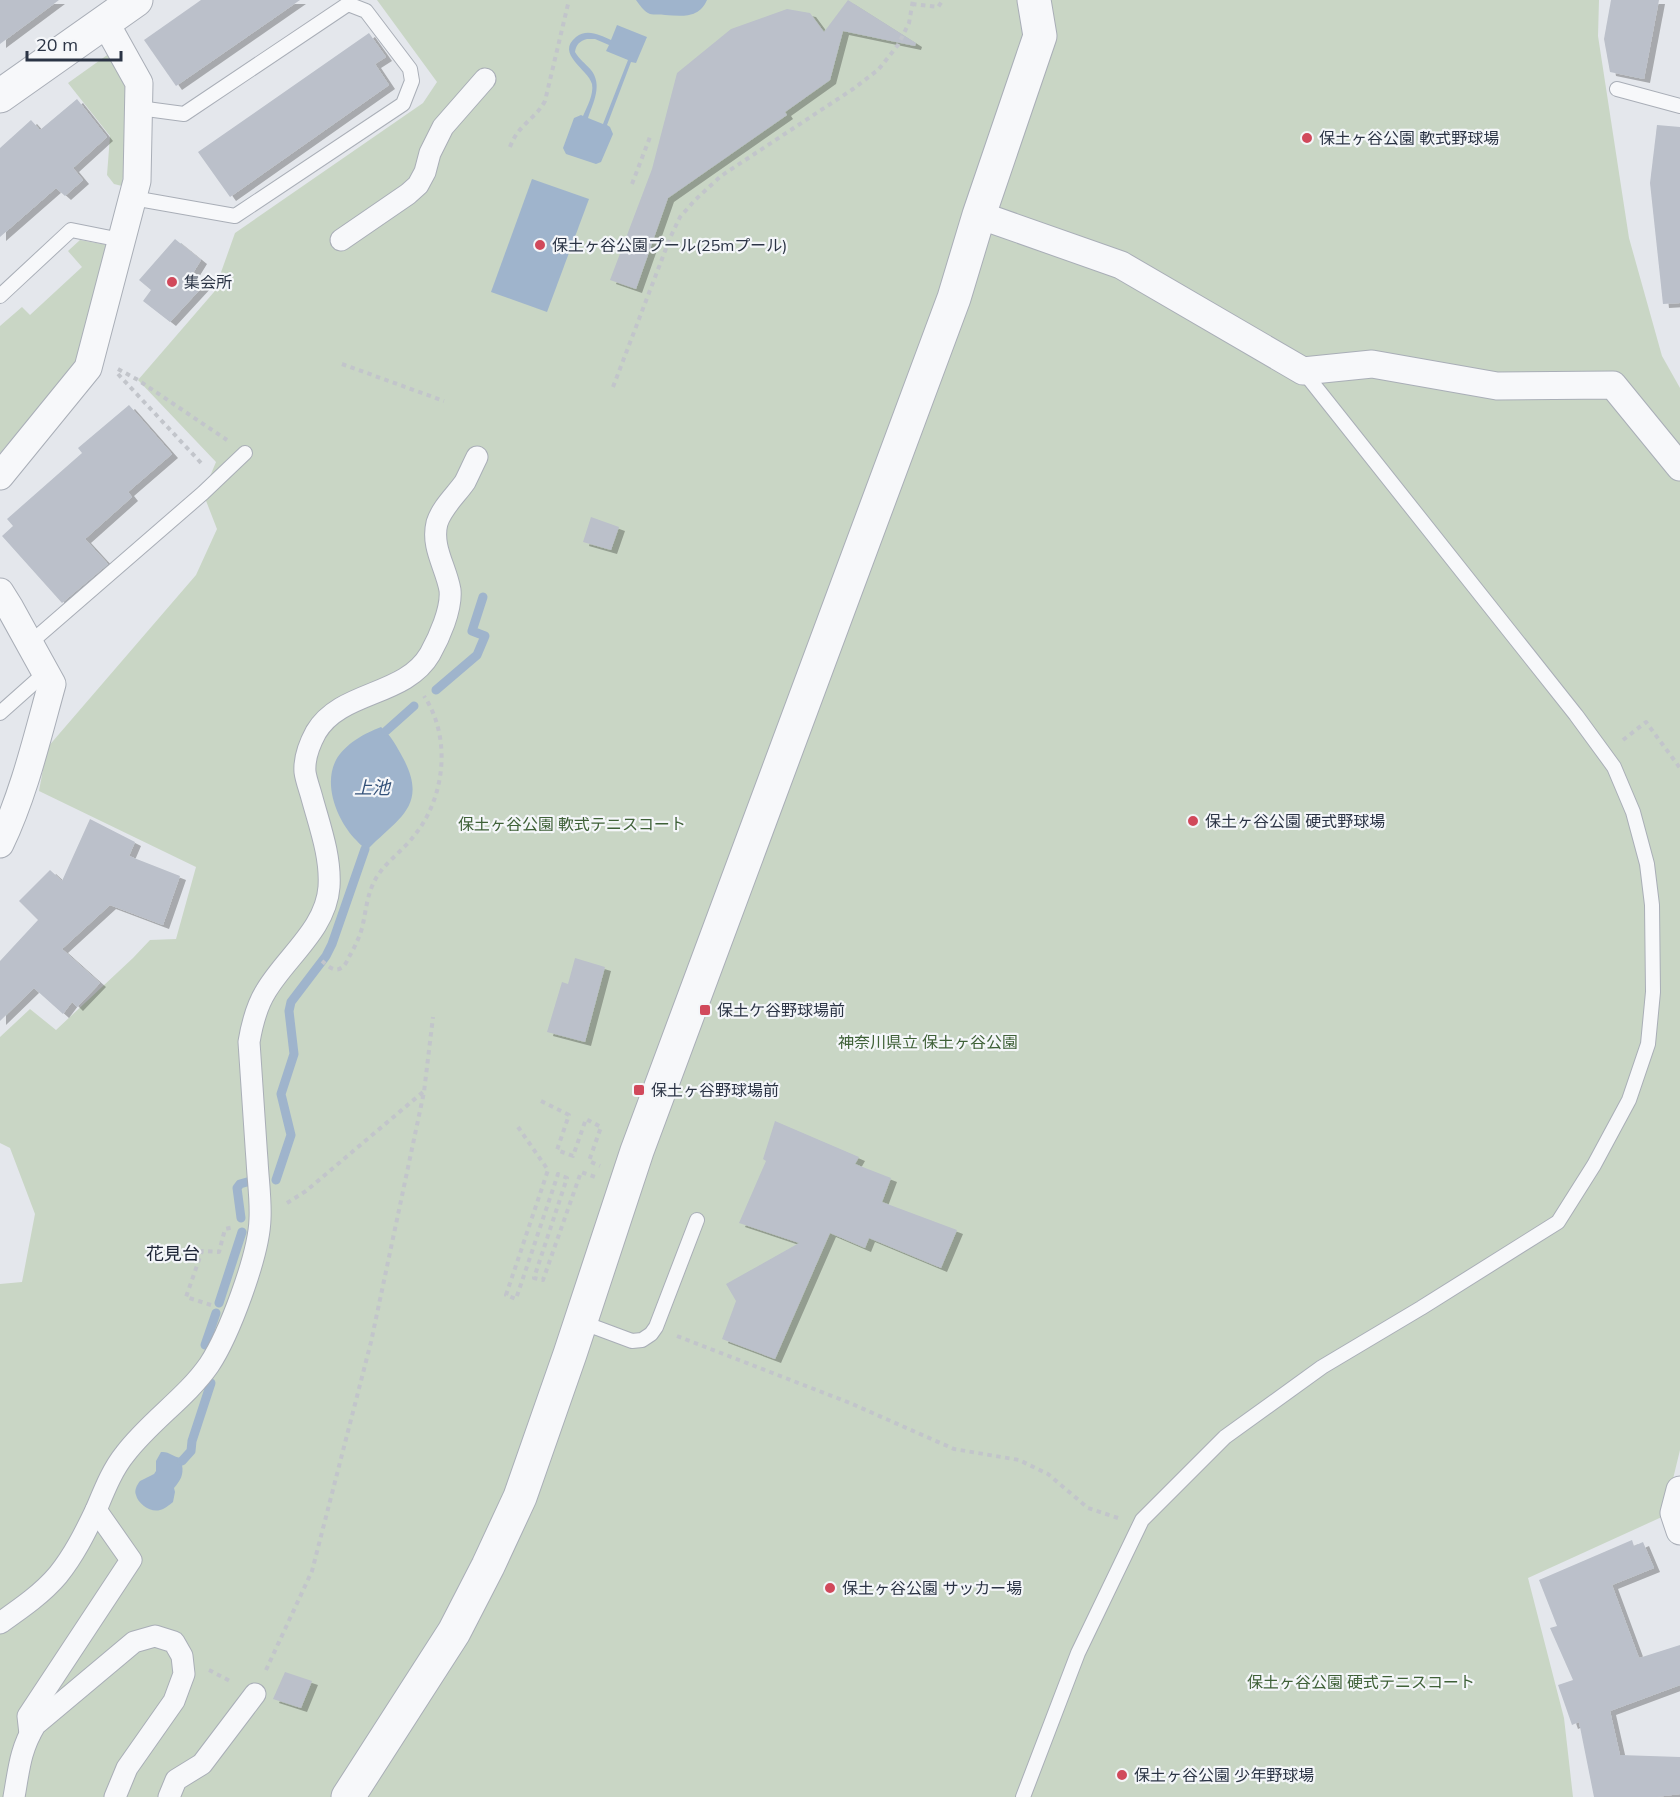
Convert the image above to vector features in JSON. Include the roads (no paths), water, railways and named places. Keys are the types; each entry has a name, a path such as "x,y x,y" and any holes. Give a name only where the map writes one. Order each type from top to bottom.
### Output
{"street":[{"path":"0,96 136,0"},
{"path":"348,1797 454,1632 520,1497 637,1151 954,298 979,215 1040,36 1034,0"},
{"path":"0,476 88,368 137,181 139,82 105,22"},
{"path":"340,240 418,185 443,127 484,79"},
{"path":"979,215 1121,265 1303,370 1372,364 1497,386 1613,385 1680,467"},
{"path":"0,1623 30,1602 58,1576 82,1540 108,1481 124,1455 209,1365 235,1311 252,1262 260,1220 249,1042 252,1024 257,1006 266,990 318,922 329,890 328,860 305,772 311,743 317,731 340,709 406,679 430,654 448,613 450,602 450,588 435,540 437,523 444,509 465,481 477,457"},
{"path":"0,592 52,684 13,818 0,844"},
{"path":"1680,1490 1674,1513 1680,1531"},
{"path":"30,1734 28,1716 131,1560 96,1510"},
{"path":"14,1797 25,1741 46,1715 134,1642 155,1636 174,1642 182,1656 184,1674 174,1701 127,1768 115,1797"},
{"path":"169,1797 176,1780 202,1764 255,1694"}],"lane":[{"path":"133,198 235,216 402,104 412,81 410,69 366,11 348,4 184,114 139,108"},
{"path":"1617,89 1680,106"},
{"path":"0,296 71,230 121,240"},
{"path":"1023,1797 1078,1653 1142,1520 1225,1437 1322,1367 1558,1222 1594,1165 1629,1100 1648,1044 1653,992 1653,948 1652,905 1647,864 1633,812 1614,767 1572,710 1303,370"},
{"path":"30,643 245,453"},
{"path":"0,713 45,672"},
{"path":"580,1322 632,1341 642,1340 651,1334 656,1327 697,1220"}],"water":[{"path":"636,0 707,0 704,6 694,13 677,16 650,14"},
{"path":"617,25 647,37 636,63 631,62 607,125 613,134 601,162 596,164 566,154 563,148 574,118 583,116 592,92 589,78 575,61 569,49 570,43 580,34 594,33 611,40","holes":["595,39 609,45 606,51 628,60 603,124 588,118 596,94 595,76 575,52 580,42"]},
{"name":"保土ヶ谷公園プール(25mプール)","path":"532,179 589,199 547,312 491,292"},
{"name":"上池","path":"381,727 391,737 403,758 413,788 411,800 399,820 368,849 354,838 337,812 332,791 332,770 340,754 350,744"},
{"path":"161,1452 181,1458 184,1463 181,1478 174,1488 173,1502 156,1511 139,1502 136,1489 140,1481 154,1474 156,1461"}],"waterway":[{"path":"436,690 477,655 485,636 472,631 483,597"},
{"path":"386,731 414,706"},
{"path":"276,1180 291,1135 281,1094 294,1054 289,1011 291,1002 326,956 332,944 365,849"},
{"path":"241,1218 237,1188 240,1184 247,1182"},
{"path":"219,1303 242,1232"},
{"path":"205,1345 216,1313"},
{"path":"182,1461 191,1451 192,1441 211,1383"}],"place":[{"name":"保土ヶ谷公園 軟式野球場","path":"1307,138"},
{"name":"保土ヶ谷公園プール(25mプール)","path":"540,245"},
{"name":"集会所","path":"172,282"},
{"name":"保土ヶ谷公園 硬式野球場","path":"1193,821"},
{"name":"保土ケ谷野球場前","path":"705,1010"},
{"name":"保土ヶ谷野球場前","path":"639,1090"},
{"name":"保土ヶ谷公園 サッカー場","path":"830,1588"},
{"name":"保土ヶ谷公園 少年野球場","path":"1122,1775"}],"district":[{"name":"花見台","path":"173,1254"}],"park label":[{"name":"保土ヶ谷公園 軟式テニスコート","path":"572,824"},
{"name":"神奈川県立 保土ヶ谷公園","path":"928,1042"},
{"name":"保土ヶ谷公園 硬式テニスコート","path":"1361,1682"}]}
